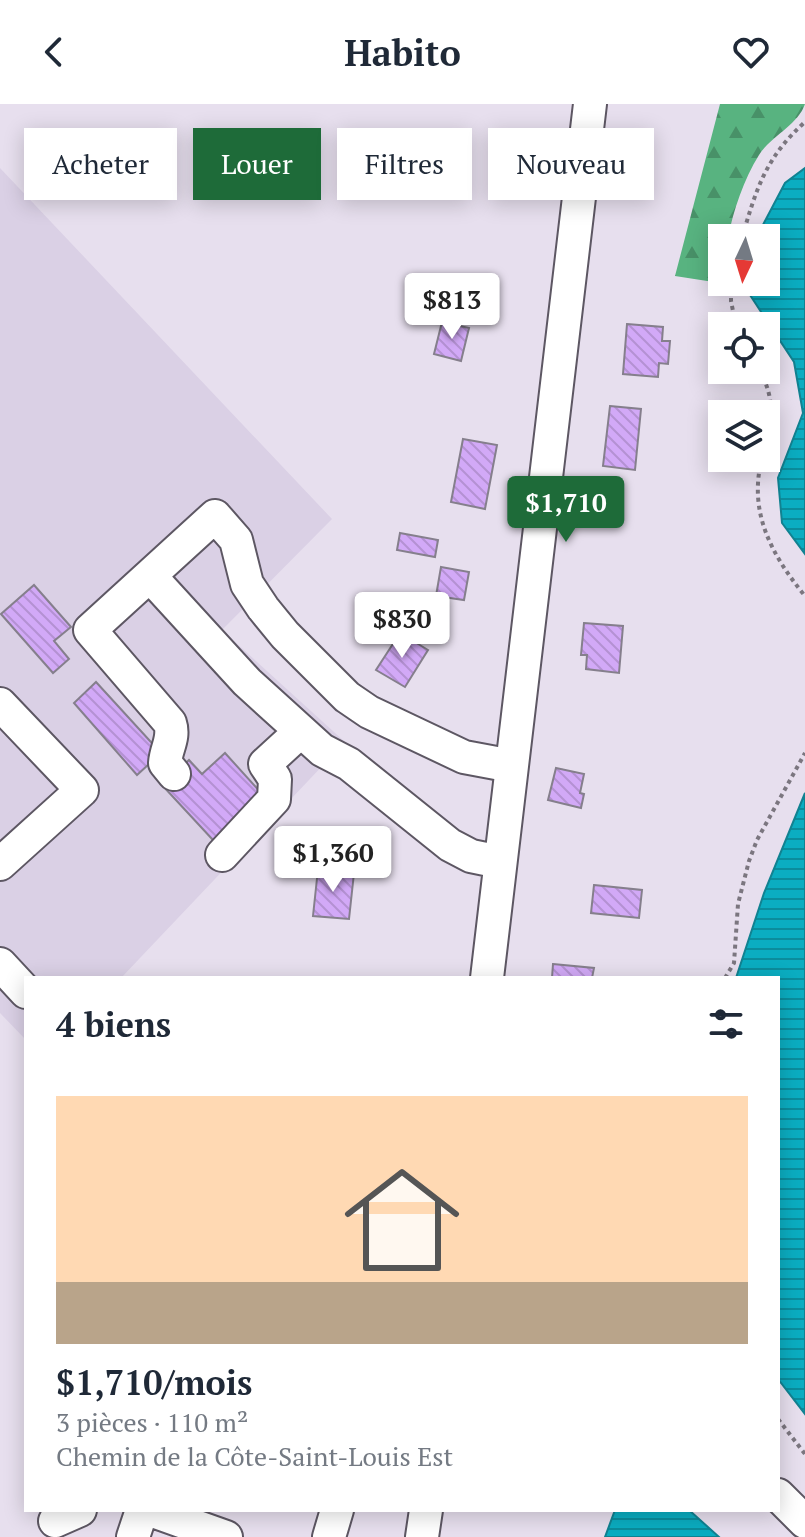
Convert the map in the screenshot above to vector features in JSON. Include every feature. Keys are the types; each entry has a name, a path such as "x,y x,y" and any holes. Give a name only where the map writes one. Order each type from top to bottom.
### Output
{"street":[{"path":"487,976 590,104"},
{"path":"174,774 165,763 172,730 170,723 90,630 215,516 236,540 247,584 263,608 285,635 347,697 369,712 464,757 512,766"},
{"path":"150,576 247,682 322,750 362,773 450,845 471,856 500,862"},
{"path":"0,704 82,790 0,864"},
{"path":"222,855 274,799 275,779 257,772 301,731"},
{"path":"0,964 24,990"},
{"path":"780,1497 805,1522"},
{"path":"133,1537 141,1512"},
{"path":"153,1512 178,1529 226,1537"},
{"path":"329,1537 336,1512"},
{"path":"422,1537 426,1512"}],"path":[{"path":"747,224 765,170 779,147 805,122"},
{"path":"758,472 758,512 780,559 805,596"},
{"path":"726,976 734,963 738,904 749,861 757,840 805,753"},
{"path":"780,1422 805,1454"}],"shaded area":[{"path":"0,168 24,193 24,200 30,200 332,519 222,630 345,742 123,976 24,976 24,1038 0,1013"}],"green space":[{"path":"720,104 805,104 797,118 759,155 736,206 732,224 708,224 708,281 675,276"}],"water":[{"path":"805,168 805,554 782,523 778,478 803,413 794,362 780,341 780,312 761,312 751,296 780,296 780,224 763,224 785,183"},
{"path":"805,793 805,1414 780,1382 780,976 737,976 764,893"},
{"path":"614,1512 691,1512 719,1537 605,1537"}],"building":[{"path":"442,322 469,328 461,361 434,354"},
{"path":"627,324 663,327 662,341 670,341 668,364 659,363 658,377 623,374"},
{"path":"610,406 641,409 635,470 603,466"},
{"path":"463,439 497,445 485,509 451,502"},
{"path":"400,533 438,540 435,557 397,550"},
{"path":"441,567 469,572 464,600 436,596"},
{"path":"34,585 71,627 54,641 69,659 53,673 1,614"},
{"path":"584,623 623,626 619,673 586,669 587,655 581,655"},
{"path":"400,633 428,650 405,687 376,670"},
{"path":"96,682 161,753 137,775 74,703"},
{"path":"225,753 263,795 213,840 162,785 189,760 202,774"},
{"path":"556,768 584,774 581,808 548,800"},
{"path":"318,869 354,873 349,919 313,916"},
{"path":"594,885 642,890 639,918 591,913"},
{"path":"553,964 594,968 592,976 552,976"}]}
